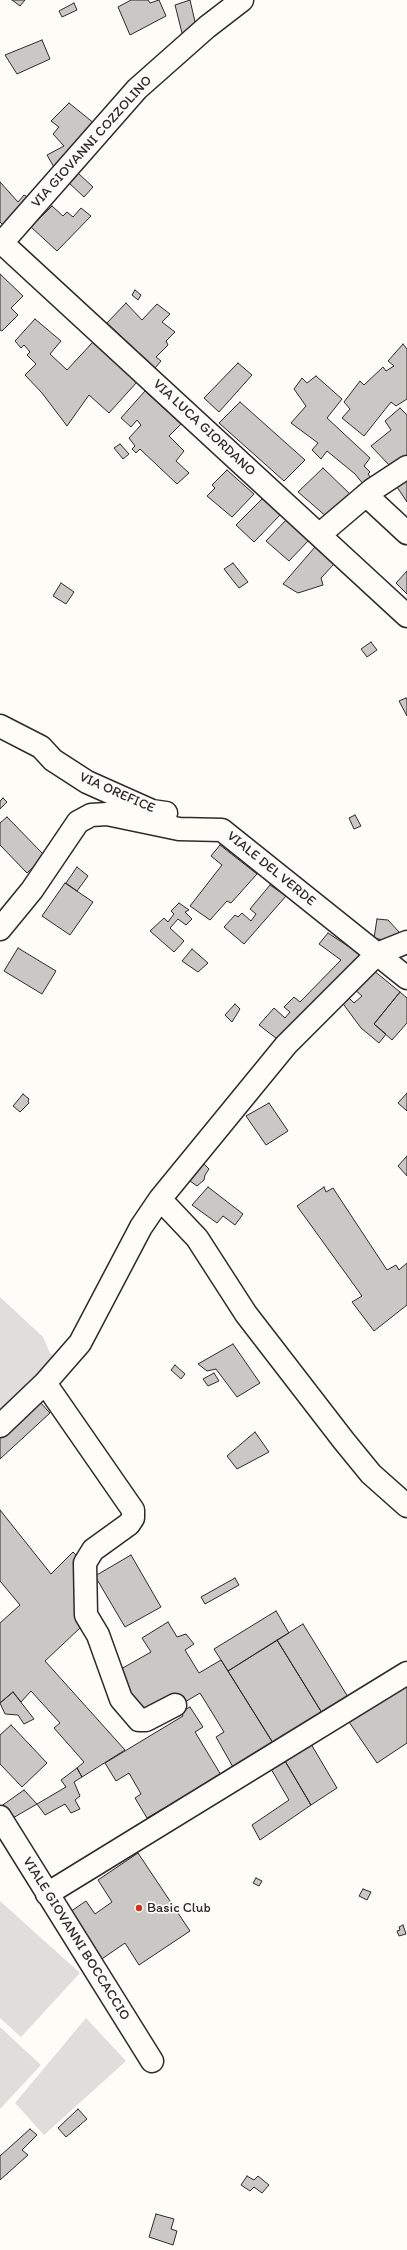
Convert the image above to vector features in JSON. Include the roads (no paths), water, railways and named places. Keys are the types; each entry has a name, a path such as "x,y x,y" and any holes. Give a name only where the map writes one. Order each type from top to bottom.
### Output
{"street":[{"name":"VIA GIOVANNI COZZOLINO","path":"1,243 137,89 207,27 242,0"},
{"name":"VIA LUCA GIORDANO","path":"1,243 407,616"},
{"path":"319,534 366,495 407,467"},
{"path":"366,495 407,534"},
{"name":"VIA OREFICE","path":"0,726 30,740 41,747 53,760 87,782 152,811 189,818 222,830"},
{"name":"VIALE DEL VERDE","path":"0,929 32,890 78,822 91,815 107,814 179,829 222,830 407,978"},
{"path":"0,1426 46,1383 80,1342 141,1227 160,1199 286,1045 377,954 407,942"},
{"path":"160,1199 197,1238 246,1314 339,1435 371,1474 407,1506"},
{"path":"46,1383 133,1510 133,1518 129,1524 93,1550 85,1563 86,1615 98,1635 121,1699 139,1720 146,1720 175,1705"},
{"path":"47,1894 407,1674"},
{"name":"VIALE GIOVANNI BOCCACCIO","path":"0,1817 152,2061"}],"place":[{"name":"Basic Club","path":"139,1908"}]}
